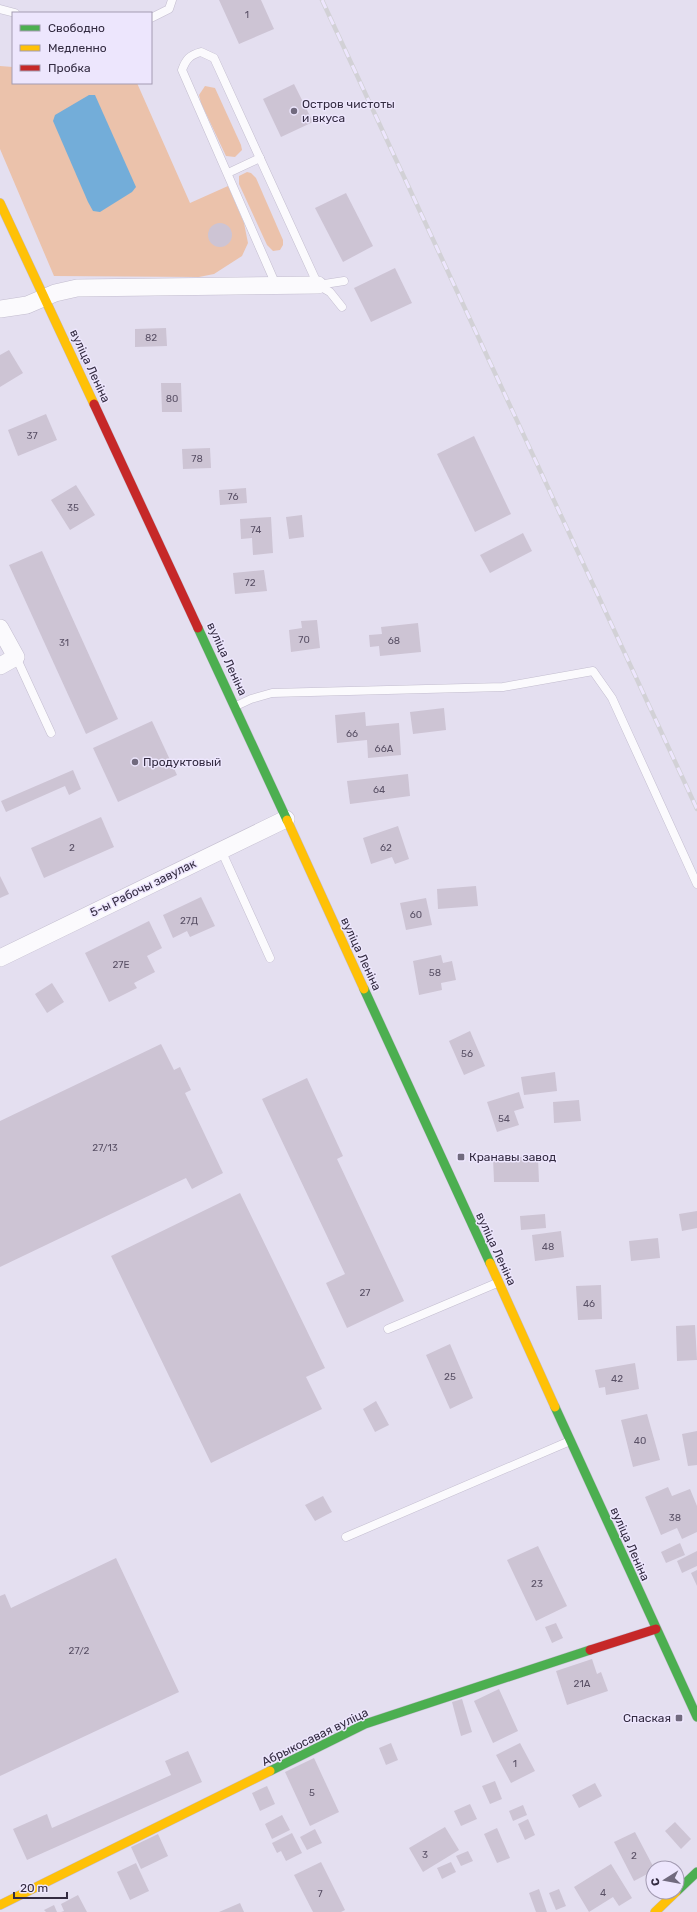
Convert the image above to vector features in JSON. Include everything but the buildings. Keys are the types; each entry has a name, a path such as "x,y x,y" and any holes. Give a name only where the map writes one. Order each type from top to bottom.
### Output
{"main road":[{"name":"вуліца Леніна","path":"0,203 235,707 697,1717"},
{"name":"Абрыкосавая вуліца","path":"0,1905 365,1724 656,1629"},
{"path":"685,1883 697,1872"},
{"path":"655,1912 668,1900"}],"street":[{"path":"0,309 27,305 55,293 77,288 318,285"},
{"path":"0,628 16,657 0,666"},
{"name":"5-ы Рабочы завулак","path":"0,958 286,819"}],"lane":[{"path":"152,18 169,9 172,0"},
{"path":"0,9 12,12"},
{"path":"276,285 182,70 186,59 193,54 201,52 214,58 318,285 330,292 342,307"},
{"path":"228,173 260,158"},
{"path":"318,285 344,282"},
{"path":"16,657 51,733"},
{"path":"235,707 251,699 272,694 503,687 592,672 612,698 697,884"},
{"path":"221,850 270,958"},
{"path":"388,1329 498,1282"},
{"path":"346,1537 571,1441"}],"shaded area":[{"path":"0,66 12,67 12,84 137,84 190,203 228,186 244,223 248,243 242,256 214,274 199,277 54,276 0,149"},
{"path":"205,86 215,88 241,145 242,150 235,157 226,156 201,103 199,95"},
{"path":"247,172 251,173 256,178 283,240 283,245 280,250 273,251 267,245 239,184 239,176"}],"water":[{"path":"89,95 95,95 136,187 132,192 100,212 93,211 88,202 53,121 55,115"}],"railway":[{"path":"322,0 697,809"}],"traffic: fast":[{"path":"198,628 287,820"},
{"path":"364,989 490,1263"},
{"path":"555,1407 697,1717"},
{"path":"270,1771 365,1724 590,1650"},
{"path":"685,1883 697,1872"}],"traffic: slow":[{"path":"0,203 94,404"},
{"path":"287,820 364,989"},
{"path":"490,1263 555,1407"},
{"path":"0,1905 270,1771"},
{"path":"655,1912 668,1900"}],"traffic: jam":[{"path":"94,404 198,628"},
{"path":"590,1650 656,1629"}],"place":[{"name":"Остров чистоты и вкуса","path":"294,111"},
{"name":"Продуктовый","path":"135,762"},
{"name":"Кранавы завод","path":"461,1157"},
{"name":"Спаская","path":"679,1718"}]}
